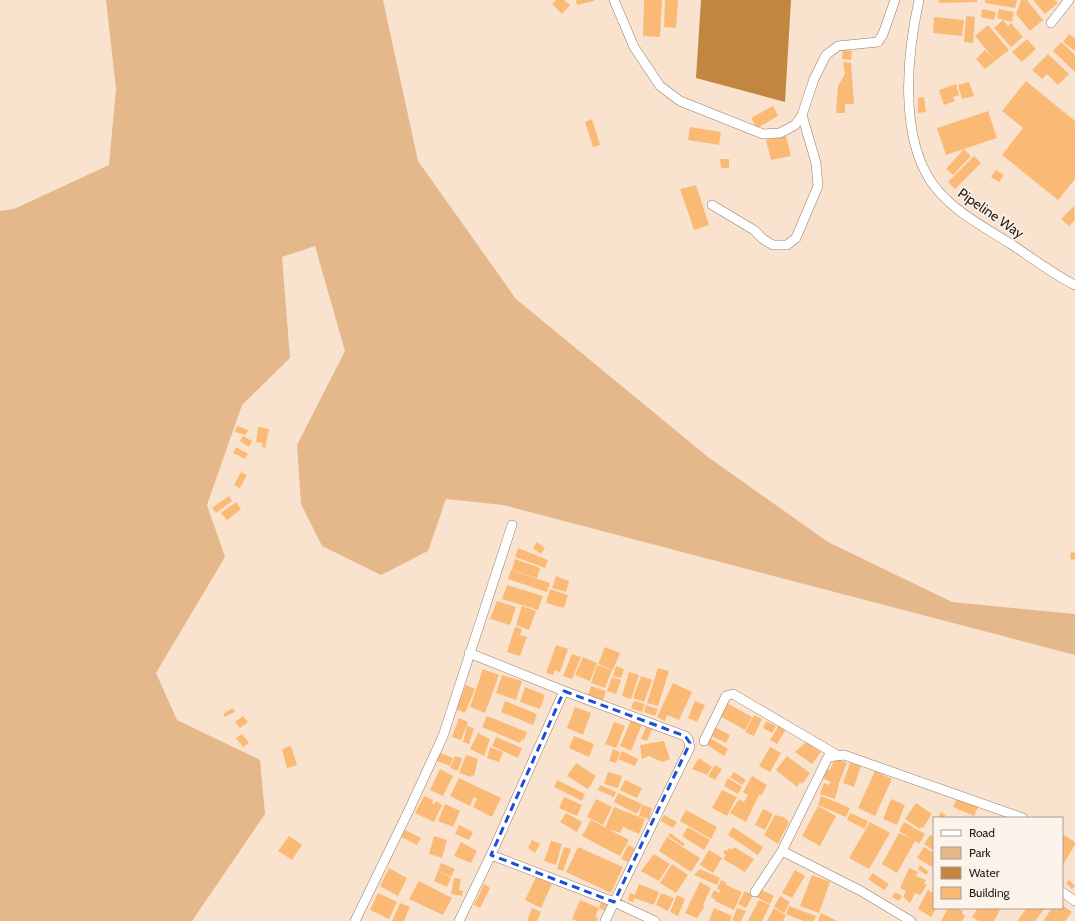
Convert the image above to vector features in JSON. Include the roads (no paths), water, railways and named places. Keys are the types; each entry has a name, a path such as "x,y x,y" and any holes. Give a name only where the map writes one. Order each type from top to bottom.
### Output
{"street":[{"path":"614,0 634,47 660,86 680,101 763,134 780,133 795,125 802,115 814,79 826,55 838,46 878,42 883,34 895,0"},
{"name":"Pipeline Way","path":"919,0 912,29 909,90 913,137 920,162 933,184 950,202 976,222 1075,285"},
{"path":"1052,24 1069,0"},
{"path":"712,205 754,230 763,239 773,245 787,245 796,238 818,186 816,163 802,115"},
{"path":"355,921 443,736 512,525"},
{"path":"469,653 564,691 685,736 690,743 690,747 605,921"},
{"path":"460,921 564,691"},
{"path":"704,741 726,696 733,694 837,755"},
{"path":"755,892 782,851 828,757 844,755 1020,817"},
{"path":"782,851 861,891 911,921"},
{"path":"491,855 614,902 655,921"},
{"path":"1063,893 1075,901"}],"water":[{"path":"701,0 791,0 785,102 696,78"}]}
